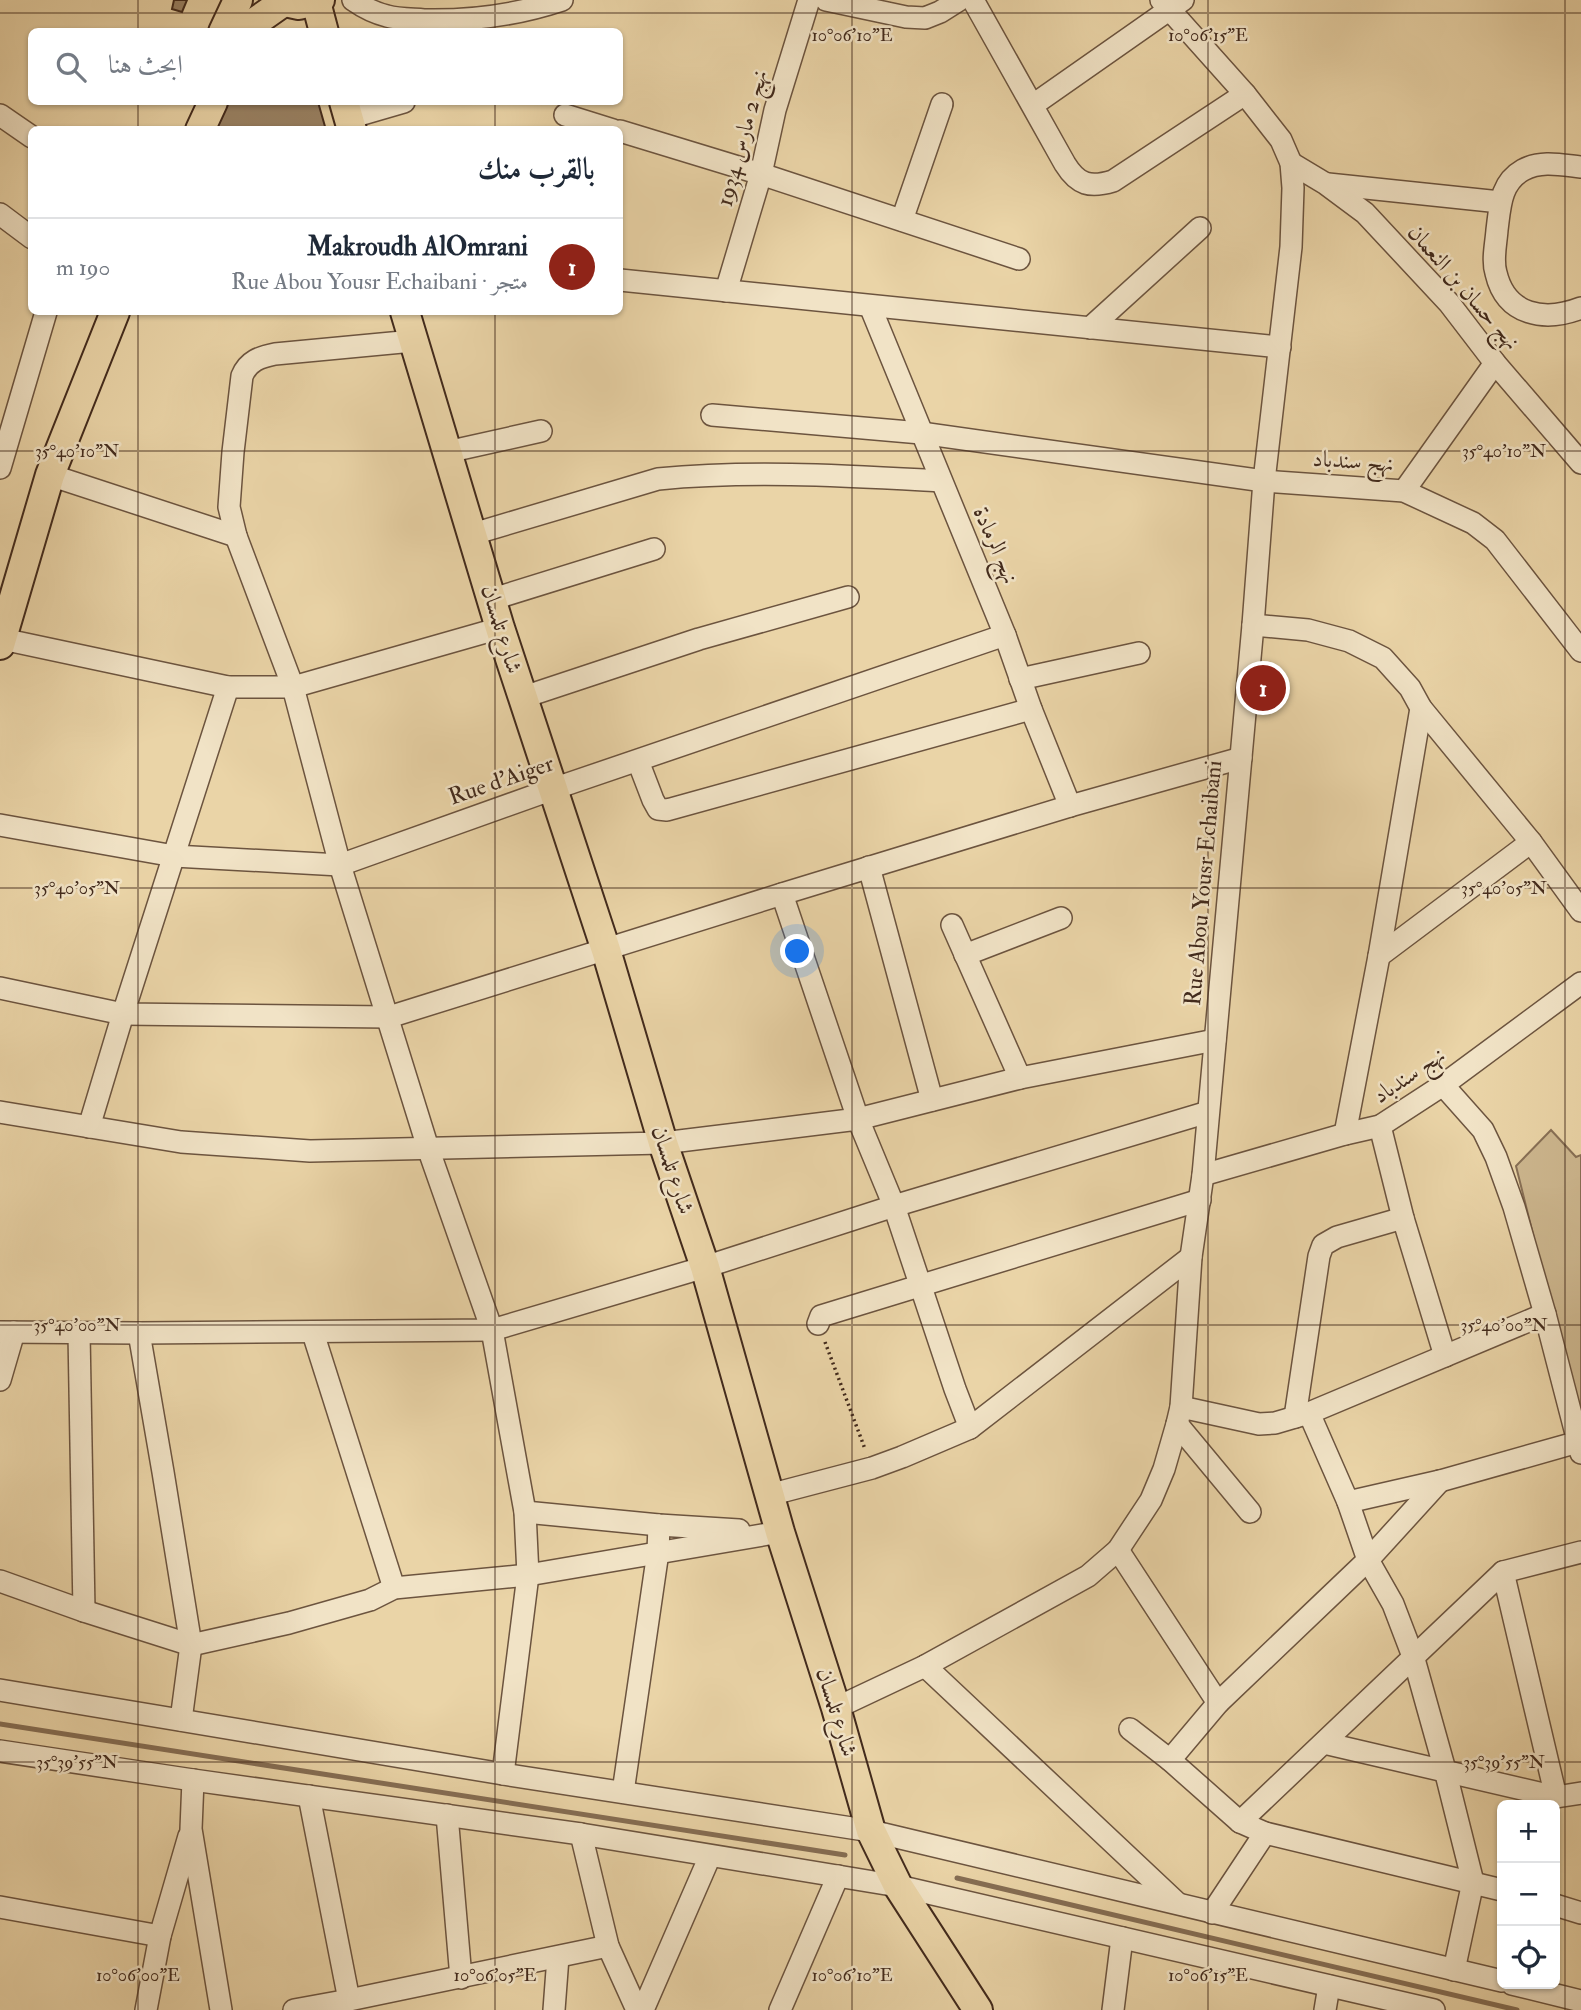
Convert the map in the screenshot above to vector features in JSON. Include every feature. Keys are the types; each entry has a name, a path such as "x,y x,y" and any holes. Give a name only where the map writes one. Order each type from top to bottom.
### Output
{"main road":[{"path":"225,28 238,0"},
{"path":"250,28 279,1 299,5 318,1 323,28"},
{"path":"182,126 192,105"},
{"path":"202,126 212,105"},
{"path":"0,580 35,467 97,315"},
{"path":"1,642 50,475 114,315"},
{"name":"شارع تلمسان","path":"406,315 500,628 606,950 663,1143 705,1267 779,1532 836,1708 871,1831 898,1886 978,2010"}],"street":[{"path":"353,0 387,16 456,21 495,16 562,0"},
{"name":"نهج 2 مارس 1934","path":"726,290 761,174 775,110 809,0"},
{"path":"826,0 906,17 925,18 959,0"},
{"path":"973,0 1072,176 1081,182 1102,184 1113,181 1245,94"},
{"path":"623,280 1280,347 1291,247 1291,163 1281,140 1171,3 1033,104"},
{"path":"902,220 942,104"},
{"path":"349,116 392,105"},
{"path":"0,115 28,133"},
{"path":"565,115 600,126"},
{"path":"623,132 1019,259"},
{"name":"نهج حسان بن النعمان","path":"1291,163 1326,184 1365,213 1448,303 1495,363 1581,463"},
{"path":"1581,167 1539,164 1514,176 1505,187 1500,202 1495,263 1495,272 1502,289 1513,303 1528,312 1546,316 1564,315 1581,308"},
{"path":"1326,184 1500,202"},
{"path":"0,214 28,234"},
{"path":"1090,328 1200,228"},
{"name":"نهج الرمادة","path":"870,306 1005,635 1070,806"},
{"path":"0,468 45,315"},
{"path":"412,341 275,354 260,357 245,368 229,507 236,536 293,687 340,865 428,1148 492,1330 525,1512 528,1575 503,1774"},
{"name":"Rue Abou Yousr Echaibani","path":"836,1708 925,1665 1088,1576 1118,1550 1151,1500 1164,1469 1179,1416 1191,1257 1203,1175 1264,481 1280,347"},
{"path":"1404,491 1495,363"},
{"name":"نهج سندباد","path":"712,415 921,433 1264,481 1404,491 1473,523 1494,540 1581,651"},
{"path":"447,452 541,431"},
{"path":"473,534 658,479 816,474 941,481"},
{"path":"50,475 236,536"},
{"path":"493,599 654,549"},
{"path":"524,697 699,639 848,597"},
{"path":"1253,625 1308,630 1349,641 1382,658 1409,688 1421,708 1531,842 1581,911"},
{"path":"1,642 228,687 293,687 500,628"},
{"name":"Rue d'Aiger","path":"0,825 174,856 340,865 553,789 1005,635"},
{"path":"1020,678 1139,653"},
{"path":"89,1127 228,687"},
{"path":"1345,1134 1379,956 1421,708"},
{"path":"638,761 658,809 667,810 1031,709"},
{"path":"0,988 123,1014 389,1017 869,867 1241,758"},
{"path":"1379,956 1531,842"},
{"path":"869,867 932,1100"},
{"path":"782,894 858,1119 894,1206 970,1428"},
{"path":"965,955 1061,918"},
{"path":"952,925 1020,1078"},
{"name":"نهج سندباد","path":"1203,1175 1380,1126 1443,1085 1581,983"},
{"path":"0,1112 181,1142 310,1151 663,1143 858,1119 1020,1078 1215,1040"},
{"path":"1348,1502 1580,1448 1545,1314 1514,1207 1496,1157 1483,1130 1443,1085"},
{"path":"0,1380 7,1332 138,1334 492,1330 1208,1112"},
{"path":"1380,1126 1403,1218 1446,1356"},
{"path":"818,1324 821,1317 919,1285 1200,1200"},
{"path":"1403,1218 1337,1237 1323,1245 1319,1256 1302,1415 1348,1502 1368,1560 1393,1604 1414,1659 1446,1770 1473,1882 1454,1969"},
{"path":"769,1495 872,1468 970,1428 1191,1257"},
{"path":"1179,1416 1259,1424 1275,1423 1302,1415 1545,1314"},
{"path":"79,1333 84,1611"},
{"path":"313,1333 394,1588"},
{"path":"138,1334 191,1645 181,1720"},
{"path":"1179,1416 1250,1512"},
{"path":"1170,1760 1218,1703 1368,1560 1440,1481"},
{"path":"525,1512 659,1525 779,1532"},
{"path":"623,1792 658,1552 659,1525"},
{"path":"0,1581 191,1645 289,1623 370,1600 394,1588 528,1575 779,1532"},
{"path":"1118,1550 1218,1703"},
{"path":"1240,1822 1503,1572 1581,1552"},
{"path":"1503,1572 1556,1797"},
{"path":"925,1665 1176,1902"},
{"path":"0,1690 503,1774 871,1831 1497,1980"},
{"path":"1130,1729 1170,1760 1240,1822 1265,1833 1497,1889"},
{"path":"1324,1743 1556,1797 1581,1793"},
{"path":"0,1751 581,1834 898,1886 1434,2010"},
{"path":"193,1780 191,1829 221,2010"},
{"path":"309,1796 349,2000"},
{"path":"447,1815 461,1978"},
{"path":"146,2010 160,1936 191,1829"},
{"path":"1212,1913 1265,1833"},
{"path":"581,1834 608,1946 637,2010"},
{"path":"643,2010 710,1856"},
{"path":"780,2010 838,1876"},
{"path":"0,1907 160,1936"},
{"path":"1560,1907 1581,1913"},
{"path":"1114,2010 1122,1938"},
{"path":"294,2010 608,1946"},
{"path":"554,2010 558,1957"},
{"path":"1325,2010 1329,1986"},
{"path":"1532,1989 1581,2001"}],"path":[{"path":"818,1324 872,1468"}],"shaded area":[{"path":"1551,1130 1576,1157 1581,1155 1581,1427 1516,1166"}],"building":[{"path":"174,0 187,0 182,12 172,9"},
{"path":"222,105 319,105 325,126 213,126"}],"waterway":[{"path":"0,1724 845,1855"},
{"path":"957,1878 1517,2010"}],"place":[{"name":"Makroudh AlOmrani","path":"1263,688"}]}
